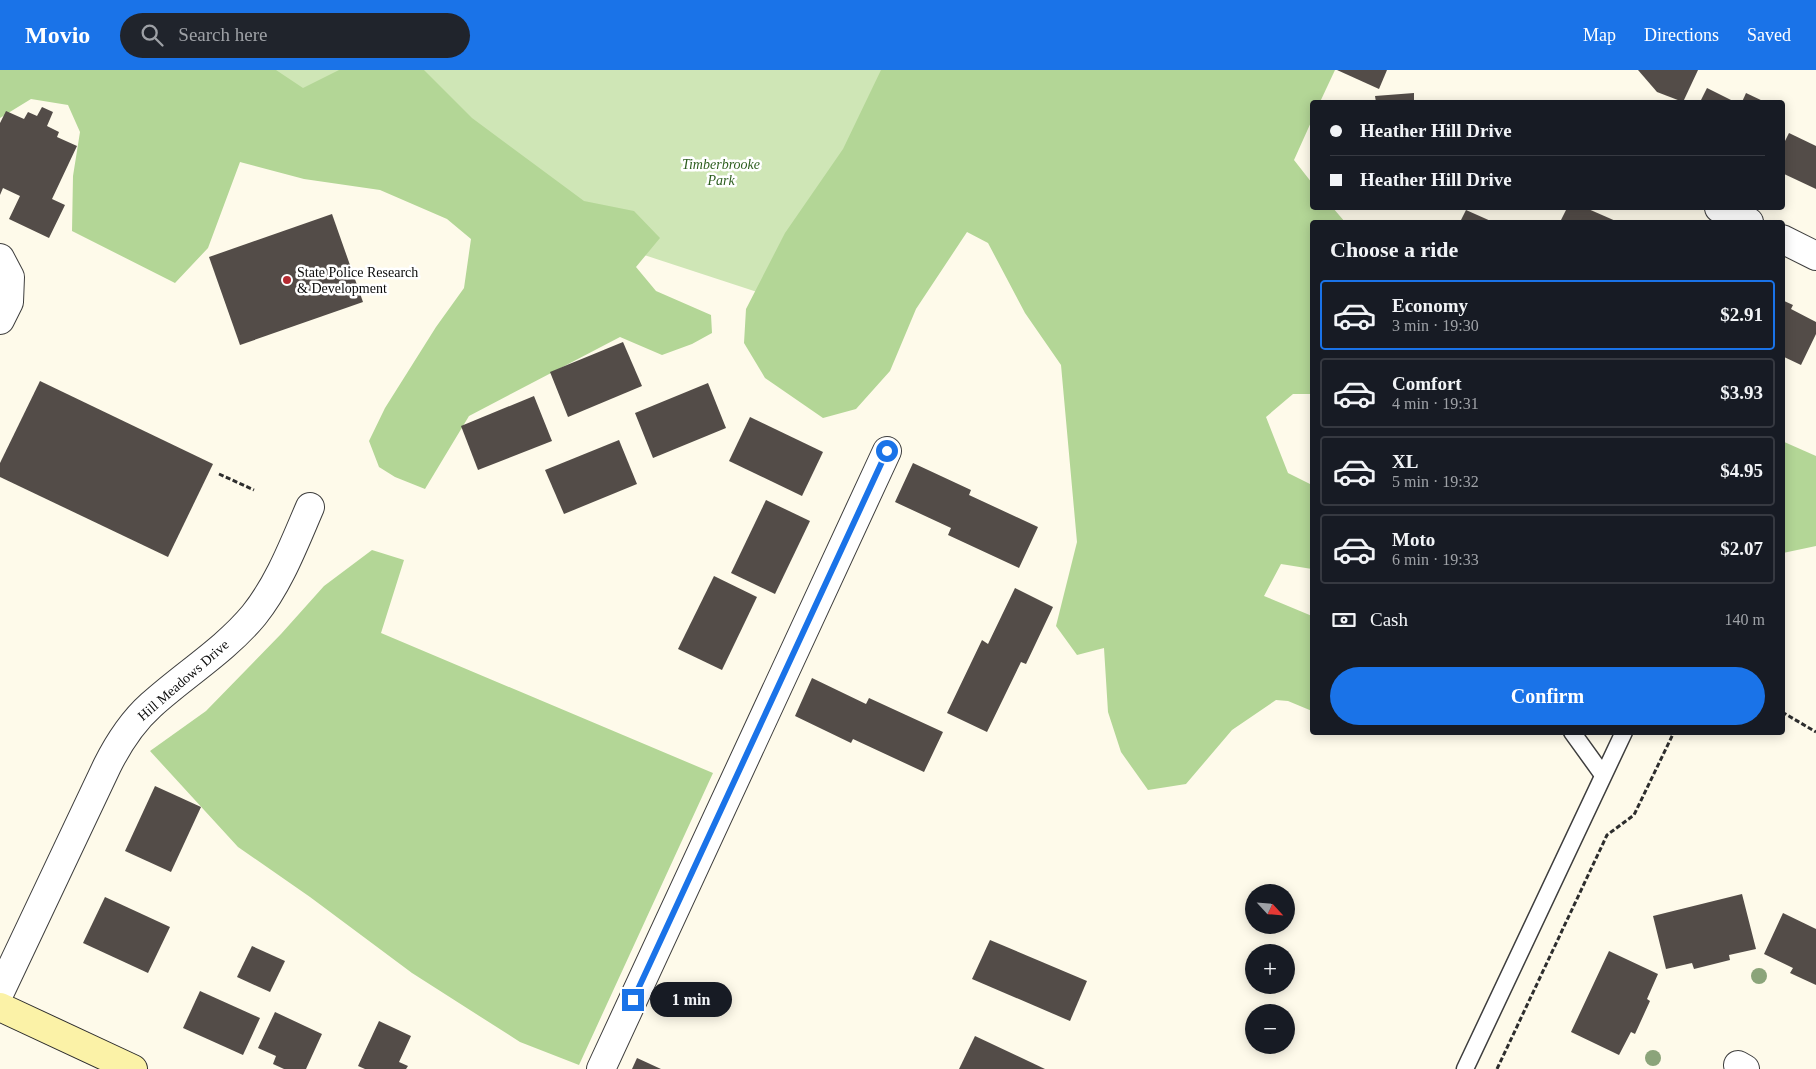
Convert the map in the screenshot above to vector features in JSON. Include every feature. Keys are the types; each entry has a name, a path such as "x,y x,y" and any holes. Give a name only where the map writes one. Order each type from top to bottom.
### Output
{"main road":[{"path":"0,1007 133,1069"}],"street":[{"path":"1724,210 1745,220"},
{"path":"1785,240 1816,256"},
{"path":"0,258 10,277 9,302 0,320"},
{"path":"600,1069 887,451"},
{"name":"Hill Meadows Drive","path":"0,992 114,752 123,738 150,706 229,639 254,615 273,586 310,508"}],"lane":[{"path":"1574,735 1603,776"},
{"path":"1465,1069 1623,735"}],"path":[{"path":"219,474 254,490"},
{"path":"1785,714 1816,732"},
{"path":"1497,1069 1607,835 1634,815 1673,735"}],"green space":[{"path":"0,70 276,70 303,88 339,70 424,70 472,118 584,201 634,211 660,238 636,267 656,291 711,315 712,333 692,344 662,355 620,337 469,416 425,489 395,477 379,467 369,441 385,408 436,327 464,288 471,239 447,219 380,190 304,179 240,162 208,248 175,283 72,231 73,176 80,132 68,105 31,99 0,118"},
{"name":"Timberbrooke Park","path":"81,70 894,70 769,296"},
{"path":"881,70 1335,70 1321,100 1310,100 1310,124 1294,160 1310,180 1310,210 1335,210 1343,220 1310,220 1310,394 1293,394 1266,417 1288,473 1310,484 1310,569 1281,564 1264,596 1310,615 1310,710 1288,701 1276,700 1232,730 1186,784 1148,790 1121,752 1108,712 1104,648 1077,655 1056,626 1077,542 1061,365 1025,313 988,243 967,232 916,309 890,371 856,409 823,418 765,378 744,343 746,309 785,233 843,149"},
{"path":"1785,442 1816,456 1816,546 1785,553"},
{"path":"372,550 404,560 381,633 713,773 579,1065 520,1042 412,973 310,897 238,847 150,751 206,711 281,634 324,586"}],"building":[{"path":"1337,70 1387,70 1379,89"},
{"path":"1638,70 1698,70 1684,100 1678,100 1657,92"},
{"path":"1707,88 1731,100 1701,100"},
{"path":"1414,93 1414,100 1376,100 1375,96"},
{"path":"1746,93 1761,100 1743,100"},
{"path":"42,107 53,112 47,126 59,132 57,137 77,146 52,199 65,205 49,238 9,219 20,196 3,188 0,195 0,123 6,111 24,119 28,112 37,116"},
{"path":"1789,133 1816,146 1816,189 1785,174 1785,141"},
{"path":"1466,210 1488,220 1461,220"},
{"path":"1566,210 1591,210 1613,220 1561,220"},
{"path":"332,214 363,302 240,345 209,257"},
{"path":"1785,301 1793,305 1791,309 1816,322 1816,334 1801,365 1785,357"},
{"path":"623,342 642,386 568,417 550,372"},
{"path":"40,381 213,464 168,557 0,477 0,463"},
{"path":"708,383 726,428 653,458 635,413"},
{"path":"534,396 552,441 478,470 461,426"},
{"path":"750,417 823,452 802,496 729,461"},
{"path":"619,440 637,484 564,514 545,470"},
{"path":"913,463 971,490 969,495 1038,527 1019,568 948,535 951,528 895,502"},
{"path":"766,500 810,521 775,594 731,573"},
{"path":"714,576 757,597 722,670 678,649"},
{"path":"1015,588 1053,607 1026,664 1021,662 987,732 947,713 982,640 988,644"},
{"path":"812,678 866,704 869,698 943,732 924,772 853,739 851,743 795,716"},
{"path":"155,786 201,807 171,872 125,851"},
{"path":"1742,894 1756,949 1729,955 1730,960 1694,969 1692,963 1666,969 1653,916"},
{"path":"105,897 170,927 148,973 83,943"},
{"path":"1783,913 1816,929 1816,985 1790,973 1793,968 1764,954"},
{"path":"990,940 1087,981 1070,1021 972,979"},
{"path":"252,946 285,961 270,992 237,977"},
{"path":"1609,951 1658,974 1647,999 1650,1001 1635,1034 1631,1032 1619,1055 1571,1032"},
{"path":"200,991 260,1018 243,1055 183,1028"},
{"path":"275,1012 322,1034 306,1069 284,1069 273,1064 276,1056 258,1048"},
{"path":"379,1021 411,1036 399,1062 408,1066 406,1069 365,1069 358,1066"},
{"path":"975,1036 1045,1069 959,1069"},
{"path":"637,1058 661,1069 632,1069"}],"place":[{"name":"State Police Research & Development","path":"287,280"}],"route":[{"path":"633,1000 887,451"}]}
